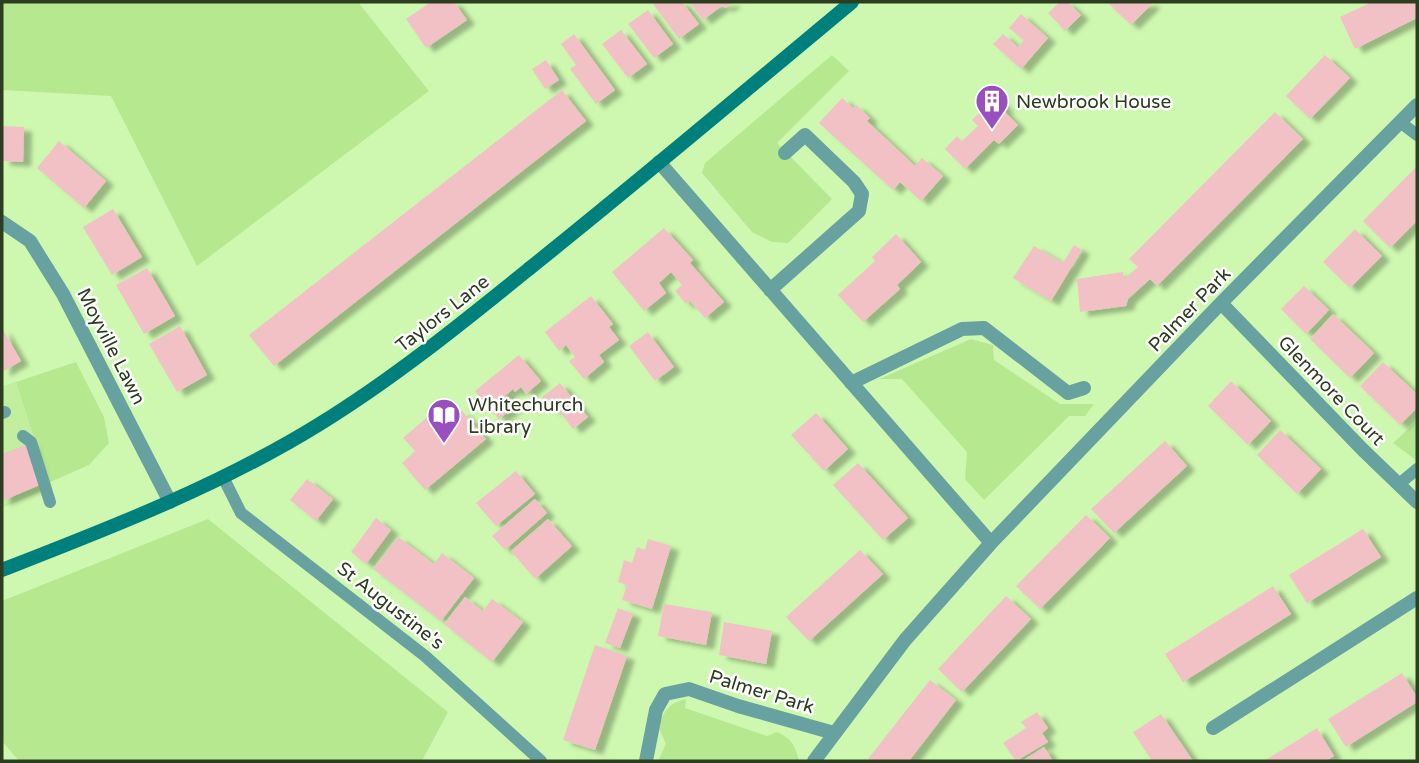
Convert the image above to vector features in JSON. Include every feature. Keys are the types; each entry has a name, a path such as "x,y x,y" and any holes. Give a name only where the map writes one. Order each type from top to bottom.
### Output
{"main road":[{"name":"Taylors Lane","path":"2,570 114,527 170,502 223,477 318,425 427,351 852,2"}],"street":[{"name":"Palmer Park","path":"814,761 905,640 991,543 1221,303 1417,105"},
{"path":"770,290 859,211 862,194 854,182 805,135 785,153"},
{"path":"659,162 991,543"},
{"name":"Moyville Lawn","path":"2,222 30,241 63,294 170,502"},
{"name":"Glenmore Court","path":"1221,303 1417,502"},
{"path":"851,383 962,329 984,328 1068,393 1084,388"},
{"path":"1213,728 1417,598"},
{"name":"Palmer Park","path":"646,761 656,710 665,694 689,689 834,733"}],"lane":[{"path":"1400,122 1417,135"},
{"path":"23,436 31,442 50,502"},
{"path":"1399,484 1417,469"},
{"name":"St Augustine's","path":"223,477 241,513 425,656 541,761"}],"shaded area":[{"path":"2,2 358,2 429,91 197,266 111,96 2,90"},
{"path":"832,55 849,71 777,143 832,199 788,243 772,242 752,232 702,173 705,163"},
{"path":"971,339 993,345 994,360 1060,404 1094,404 1085,416 1069,416 984,500 965,479 967,452 902,379 879,379"},
{"path":"76,362 104,417 109,443 89,465 48,483 16,382"},
{"path":"16,382 49,488 2,508 2,386"},
{"path":"1417,421 1417,461 1393,443"},
{"path":"208,519 448,712 422,761 19,761 2,741 2,601"},
{"path":"686,699 685,708 767,736 777,732 792,743 799,761 658,761 666,744 658,726 660,720 671,706"}],"building":[{"path":"431,2 454,2 467,20 426,48 406,19"},
{"path":"682,2 699,24 679,39 653,4"},
{"path":"689,2 734,2 725,8 723,5 703,20"},
{"path":"1060,2 1067,2 1081,15 1065,31 1048,13"},
{"path":"1107,2 1150,2 1152,4 1131,25"},
{"path":"1372,2 1417,2 1417,18 1355,49 1340,17"},
{"path":"648,10 673,44 654,58 628,24"},
{"path":"1021,14 1048,38 1021,69 993,44 1003,34 1018,47 1024,40 1009,28"},
{"path":"621,30 647,64 628,78 602,44"},
{"path":"574,34 615,90 596,104 570,69 576,65 561,44"},
{"path":"1325,55 1350,78 1310,119 1286,96"},
{"path":"546,60 559,80 545,89 532,69"},
{"path":"562,90 586,121 274,366 249,335"},
{"name":"Newbrook House","path":"996,97 1006,108 1003,110 1018,125 999,144 994,140 965,169 945,149 957,136 962,141 978,126 972,120 979,113 982,103"},
{"path":"842,98 853,108 856,105 870,118 867,121 915,166 922,158 943,176 921,201 900,182 893,190 819,123"},
{"path":"1275,112 1303,139 1157,286 1150,279 1128,299 1126,306 1080,312 1077,279 1123,272 1124,279 1138,267 1129,259"},
{"path":"2,126 24,127 23,162 2,161"},
{"path":"59,141 106,181 84,208 37,168"},
{"path":"1417,166 1417,221 1390,248 1363,221"},
{"path":"113,209 142,257 112,275 83,227"},
{"path":"664,228 693,260 690,263 724,302 705,318 690,301 686,304 675,291 682,285 671,272 659,283 666,293 644,311 612,272"},
{"path":"1355,229 1382,256 1350,288 1323,262"},
{"path":"896,234 921,262 897,285 900,289 863,322 838,295 875,261 872,257"},
{"path":"1074,245 1082,250 1051,301 1013,278 1034,246 1063,263"},
{"path":"147,268 175,316 144,334 116,285"},
{"path":"1304,286 1329,310 1306,334 1281,309"},
{"path":"591,296 613,324 609,327 619,340 599,355 604,362 584,379 569,361 575,357 566,345 559,351 545,332"},
{"path":"1333,314 1374,353 1350,378 1310,339"},
{"path":"180,326 207,375 177,392 149,344"},
{"path":"2,328 21,361 2,372"},
{"path":"648,332 674,367 655,381 629,346"},
{"path":"519,355 541,381 526,394 521,387 515,392 513,389 505,396 514,407 499,419 475,391"},
{"path":"1383,362 1417,394 1417,408 1400,425 1360,386"},
{"path":"1231,381 1271,421 1248,445 1208,406"},
{"path":"560,383 588,417 573,429 557,408 554,411 542,397"},
{"name":"Whitechurch Library","path":"438,408 449,422 462,411 486,439 425,490 402,463 415,451 403,438"},
{"path":"816,413 848,449 824,471 791,435"},
{"path":"1280,430 1321,469 1297,494 1257,455"},
{"path":"1165,441 1187,466 1114,533 1091,509"},
{"path":"30,443 42,484 2,501 2,454"},
{"path":"858,463 908,518 883,540 833,485"},
{"path":"516,471 535,494 496,526 476,503"},
{"path":"307,479 333,499 316,521 290,500"},
{"path":"535,499 547,513 505,550 492,536"},
{"path":"1086,515 1110,538 1040,609 1016,586"},
{"path":"376,518 391,530 366,564 351,552"},
{"path":"548,519 572,546 535,579 511,551"},
{"path":"1363,529 1381,557 1307,603 1289,575"},
{"path":"398,537 434,564 442,553 474,578 441,621 373,569"},
{"path":"648,539 671,546 652,609 622,600 627,585 618,582 624,560 632,563 637,547 645,550"},
{"path":"860,550 883,574 809,641 786,617"},
{"path":"1273,586 1291,614 1183,682 1165,654"},
{"path":"1006,596 1031,619 962,692 938,669"},
{"path":"465,597 483,611 492,599 523,622 492,662 444,624"},
{"path":"664,604 712,612 706,645 658,636"},
{"path":"618,608 633,614 620,648 605,643"},
{"path":"724,622 772,631 766,664 719,655"},
{"path":"595,645 627,656 595,750 563,740"},
{"path":"1402,673 1417,697 1417,702 1346,747 1328,719"},
{"path":"930,680 956,700 909,761 868,759"},
{"path":"1037,712 1048,728 1042,733 1048,742 1016,761 1003,743 1026,728 1021,722"},
{"path":"1161,714 1193,761 1152,761 1133,732"},
{"path":"1317,728 1334,756 1326,761 1264,761"},
{"path":"1044,747 1053,761 1022,761"}],"place":[{"name":"Newbrook House","path":"992,131"},
{"name":"Whitechurch Library","path":"444,445"}]}
